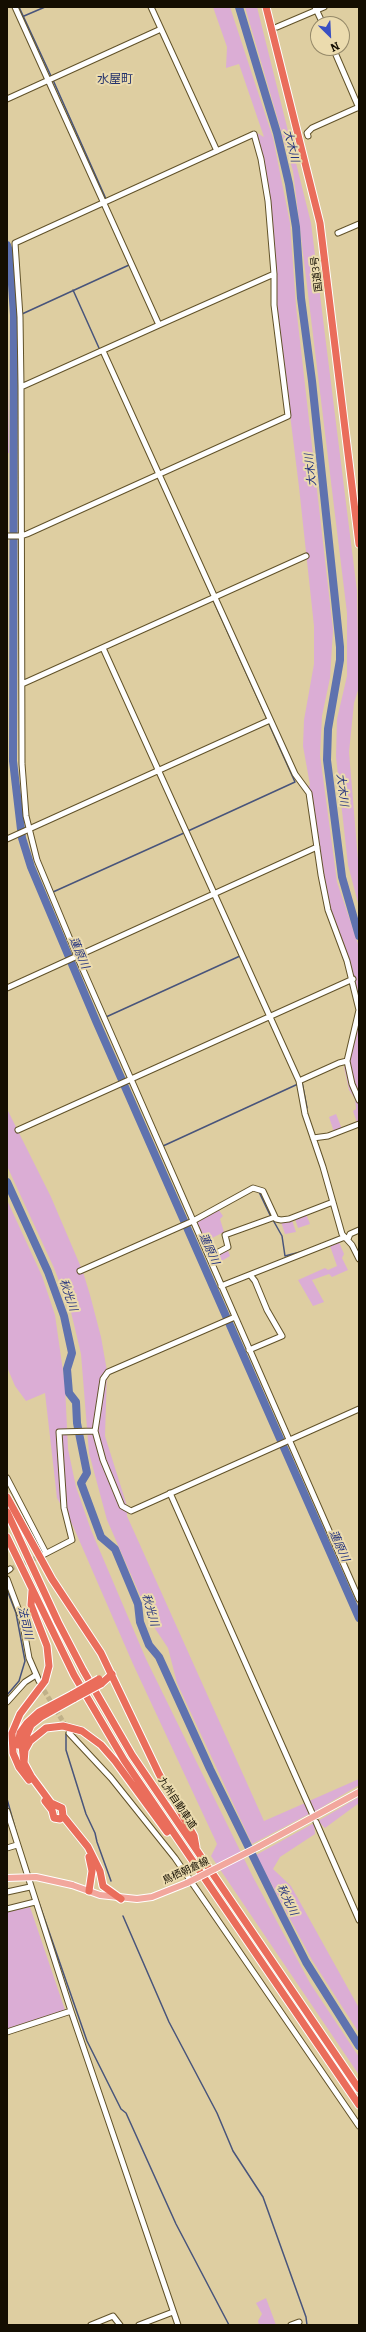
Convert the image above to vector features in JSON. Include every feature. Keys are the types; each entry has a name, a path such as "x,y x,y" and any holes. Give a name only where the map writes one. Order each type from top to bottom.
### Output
{"highway":[{"name":"国道3号","path":"266,7 320,223 359,544"},
{"path":"7,1497 52,1579 101,1652 159,1774 194,1836 196,1850"},
{"name":"九州自動車道","path":"7,1512 35,1576 83,1670 132,1755 359,2089"},
{"name":"九州自動車道","path":"7,1537 74,1675 124,1760 359,2105"},
{"path":"32,1591 31,1606 47,1646 49,1666 45,1681 20,1714 12,1733 13,1753 27,1777 54,1808 62,1808 62,1818 84,1849 92,1865 89,1891"},
{"path":"27,1777 18,1750 20,1733 27,1722 39,1712 74,1696 112,1674"},
{"path":"74,1696 31,1725 22,1746 24,1763 31,1776 54,1808 52,1817 62,1818 88,1847 96,1863 103,1886 121,1899"},
{"path":"24,1763 25,1750 30,1741 37,1733 46,1728 58,1726 72,1727 92,1738 115,1761 224,1906"},
{"path":"89,1891 97,1871 96,1863"}],"main road":[{"name":"鳥栖朝倉線","path":"7,1878 36,1877 121,1899 152,1897 187,1883 258,1847 359,1792"}],"street":[{"path":"15,7 159,326"},
{"path":"151,7 217,151"},
{"path":"278,27 316,9 324,7"},
{"path":"7,99 161,29"},
{"path":"308,136 307,133 312,128 359,107 337,56"},
{"path":"7,536 21,536 288,416 276,322 268,201 261,159 254,134 15,243 20,317 21,387 21,536 23,793 29,829 37,860 77,956 130,1080 359,1599"},
{"path":"338,233 359,224"},
{"path":"21,387 274,274"},
{"path":"103,351 296,778 305,786 309,793 328,910 353,979 359,1010 347,1061 352,1084 359,1100"},
{"path":"22,684 214,596 306,556"},
{"path":"103,648 299,1081 305,1114 333,1202 346,1238 359,1259"},
{"path":"7,839 270,720"},
{"path":"7,988 317,847"},
{"path":"18,1130 353,979"},
{"path":"299,1081 339,1062 347,1061"},
{"path":"312,1138 328,1136 359,1124"},
{"path":"80,1271 193,1221 253,1188 263,1192 275,1217 281,1220 289,1219 333,1202"},
{"path":"209,1257 228,1247 225,1235 275,1217"},
{"path":"221,1286 251,1276 290,1257 327,1246 346,1238 350,1234 359,1230"},
{"path":"249,1350 282,1336 267,1310 255,1281 251,1276"},
{"path":"235,1317 108,1372 103,1379 93,1430 103,1460 124,1508 131,1511 359,1409"},
{"path":"7,1478 43,1555 72,1540 64,1508 59,1432 93,1430"},
{"path":"170,1493 312,1813"},
{"path":"7,1579 20,1612 29,1658 38,1680"},
{"path":"7,1702 25,1682 36,1675"},
{"path":"69,1733 111,1778 175,1858 359,2126"},
{"path":"7,1811 30,1887 71,2011 178,2325"},
{"path":"316,1822 359,1920"},
{"path":"7,1848 17,1845"},
{"path":"7,1892 30,1887"},
{"path":"7,1909 35,1902"},
{"path":"7,2032 71,2011"},
{"path":"139,2325 173,2312"},
{"path":"91,2325 113,2316 120,2325"},
{"path":"291,2325 299,2322"}],"shaded area":[{"path":"213,7 230,7 273,138 290,223 296,306 333,630 330,678 322,716 320,755 337,882 359,947 359,1001 350,962 330,909 322,874 303,746 304,720 314,664 314,626 299,487 278,318 263,160 255,132 264,137 239,64 226,68 227,47"},
{"path":"245,7 257,7 311,223 357,591 359,687 354,703 349,752 359,872 359,907 348,865 336,757 337,719 347,676 347,613 293,171"},
{"path":"7,300 9,453 7,453"},
{"path":"359,1017 359,1122 357,1123 353,1111 356,1109 355,1099 349,1090 344,1067 349,1062"},
{"path":"7,1109 51,1197 83,1272 90,1295 101,1337 107,1371 105,1436 127,1506 127,1516 264,1821 305,1803 309,1814 252,1844 177,1683 168,1648 154,1627 107,1520 89,1453 81,1354 71,1312 54,1268 7,1166"},
{"path":"336,1114 342,1129 334,1132 329,1117"},
{"path":"7,1200 42,1276 55,1315 65,1385 68,1449 76,1487 91,1530 146,1659 253,1877 310,1983 359,2057 359,2075 211,1856 217,1844 133,1664 73,1526 57,1498 45,1393 26,1401 15,1386 7,1367"},
{"path":"218,1209 223,1216 220,1219 224,1232 204,1242 197,1224 199,1220"},
{"path":"306,1214 310,1224 298,1228 295,1219"},
{"path":"292,1220 296,1232 285,1234 281,1222"},
{"path":"339,1242 344,1254 342,1258 348,1270 332,1277 329,1274 312,1280 324,1302 313,1306 298,1280 325,1268 328,1270 337,1266 330,1246"},
{"path":"227,1248 230,1256 215,1265 211,1257"},
{"path":"359,1779 359,1785 314,1812 309,1801"},
{"path":"359,1797 359,1803 325,1828 318,1821"},
{"path":"314,1823 315,1834 280,1857 273,1869 291,1886 359,2008 359,2033 312,1960 256,1855"},
{"path":"30,1907 65,2010 7,2029 7,1912"},
{"path":"266,2298 276,2325 259,2325 258,2321 262,2314 256,2303"}],"waterway":[{"path":"19,7 51,76"},
{"path":"24,16 45,7"},
{"name":"大木川","path":"239,7 277,133 289,184 296,227 301,298 312,381 340,647 340,660 328,729 327,760 342,877 359,936"},
{"path":"53,80 106,199"},
{"name":"蓮原川","path":"7,245 10,254 14,315 13,761 22,838 31,867 96,1021 359,1618"},
{"path":"22,314 129,265"},
{"path":"73,290 99,348"},
{"path":"190,548 211,595"},
{"path":"213,600 267,719"},
{"path":"188,831 295,782 269,724"},
{"path":"53,892 184,833"},
{"path":"106,1017 240,956"},
{"path":"302,1082 307,1108"},
{"path":"163,1146 298,1084"},
{"name":"秋光川","path":"7,1182 48,1272 64,1316 72,1353 67,1369 69,1393 76,1402 77,1423 87,1473 81,1483 101,1537 115,1549 138,1604 140,1622 149,1645 159,1657 210,1769 283,1917 306,1962 359,2046"},
{"path":"259,1192 271,1217"},
{"path":"273,1220 282,1236 285,1256 304,1251"},
{"name":"法司川","path":"7,1590 16,1613 25,1661 19,1681 7,1695"},
{"path":"66,1734 66,1750 86,1814 95,1833 111,1881"},
{"path":"7,1799 17,1835"},
{"path":"38,1900 87,2041 121,2109 126,2113 176,2224 229,2325"},
{"path":"123,1916 169,2022 217,2113 233,2151 263,2197 306,2317 307,2325"}],"tunnel":[{"path":"10,1569 41,1556"},
{"path":"40,1684 67,1728"}],"district":[{"name":"水屋町","path":"115,80"}]}
